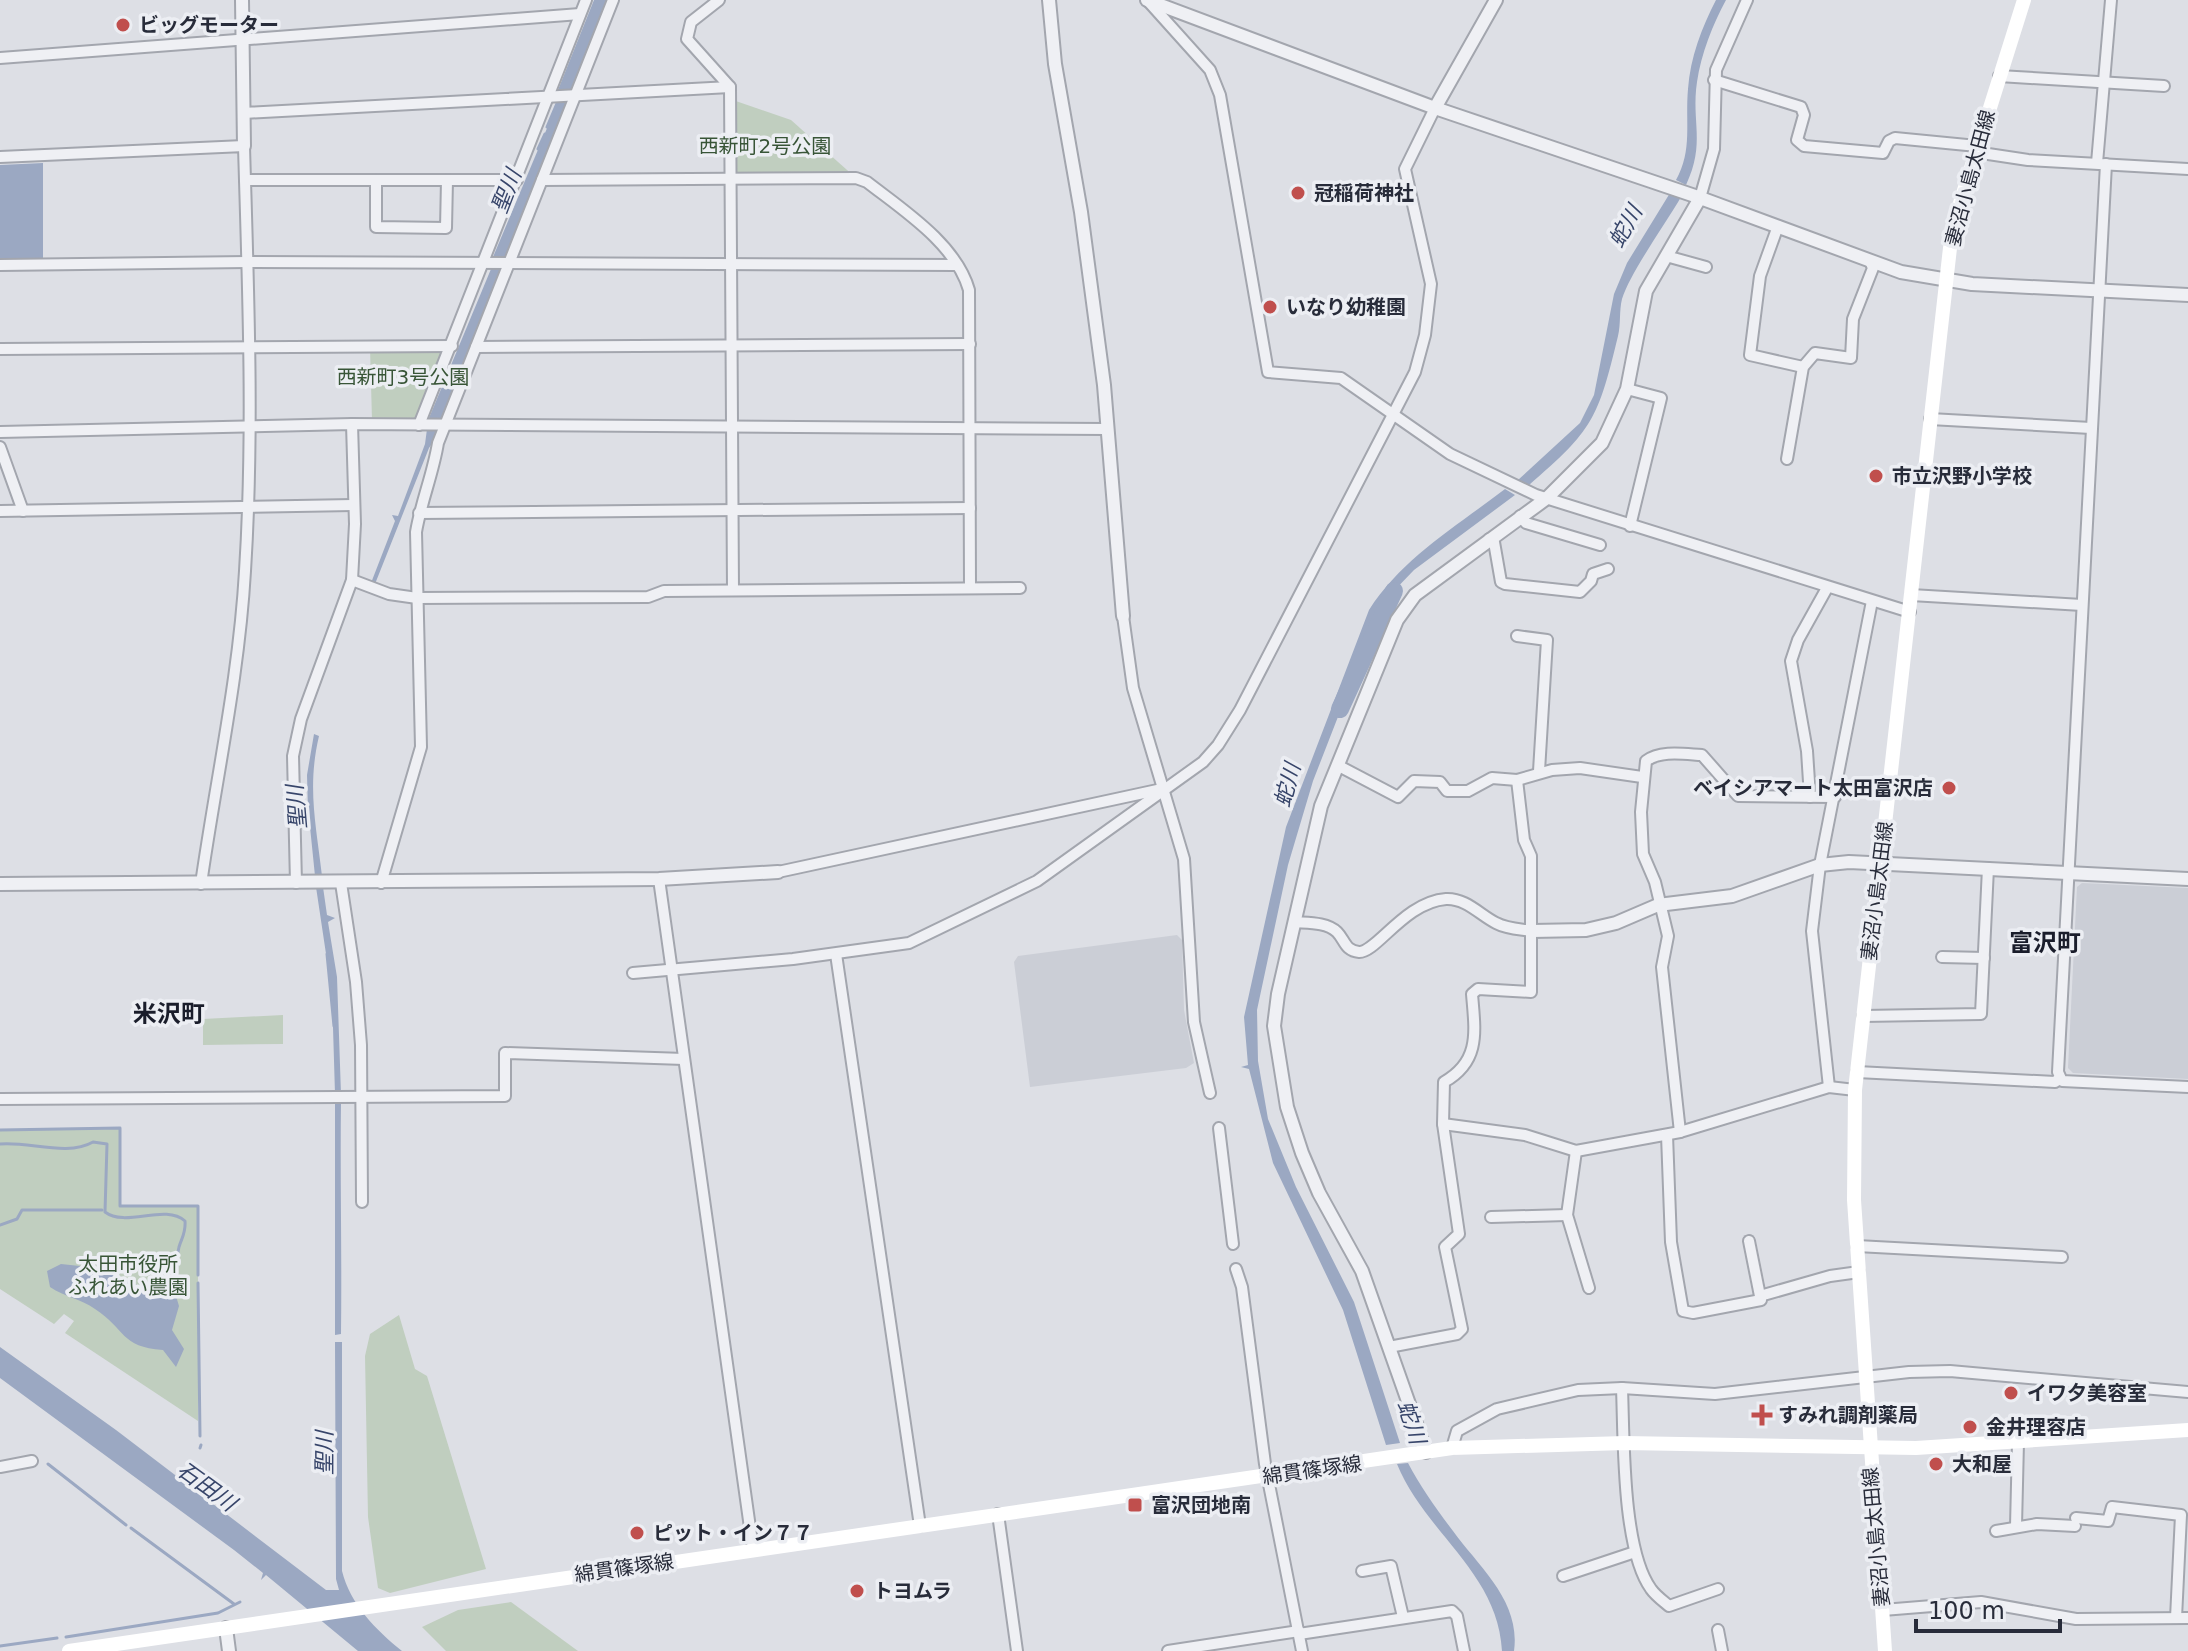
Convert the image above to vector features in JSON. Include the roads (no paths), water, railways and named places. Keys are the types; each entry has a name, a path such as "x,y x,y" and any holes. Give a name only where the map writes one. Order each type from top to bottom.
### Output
{"main road":[{"name":"妻沼小島太田線","path":"1885,1651 1869,1448 1852,1157 1855,1090 1954,222 2024,0"},
{"name":"綿貫篠塚線","path":"69,1651 1452,1448 1625,1443 1869,1448 2018,1442 2188,1430"}],"street":[{"path":"201,884 222,742 233,704 245,572 249,347 242,0"},
{"path":"424,425 586,0"},
{"path":"381,883 421,747 417,598 419,513 444,424 613,0"},
{"path":"719,0 691,22 687,39 730,87 733,590"},
{"path":"1049,0 1055,64 1081,212 1108,429 1123,616 1133,688 1184,859 1194,1022 1210,1093"},
{"path":"1148,0 1435,108 1698,197 1870,261 1946,281 2188,295"},
{"path":"1148,0 1210,70 1220,95 1268,372 1341,378 1450,454 1542,496 1910,612"},
{"path":"633,973 836,954 909,943 1037,881 1203,762 1225,734 1415,372 1425,335 1431,284 1405,169 1435,108 1496,0"},
{"path":"1421,1452 1362,1271 1319,1193 1287,1107 1274,1026 1321,806 1404,608 1422,589 1520,516 1602,443 1627,389 1643,299 1698,197 1714,149 1714,80 1724,46 1747,0"},
{"path":"2060,1078 2098,290 2104,82 2111,0"},
{"path":"0,58 580,14"},
{"path":"1999,76 2164,86"},
{"path":"1714,80 1801,107 1804,115 1797,140 1804,146 1883,153 1889,141 1895,138 2102,164 2188,169"},
{"path":"244,113 730,87"},
{"path":"0,157 244,146"},
{"path":"542,180 856,178 867,182 940,244 957,265 969,290 970,588"},
{"path":"245,180 517,180"},
{"path":"376,180 376,227 446,228 447,180"},
{"path":"1778,226 1760,276 1750,355 1803,367"},
{"path":"1666,256 1706,267"},
{"path":"1787,459 1803,367 1815,353 1851,358 1853,319 1873,268 1870,261"},
{"path":"0,265 247,262 957,265"},
{"path":"476,347 970,344"},
{"path":"0,349 452,346"},
{"path":"1627,389 1661,398 1630,526"},
{"path":"1930,419 2091,428"},
{"path":"0,432 352,424 1108,429"},
{"path":"299,883 293,756 301,719 356,581 352,424"},
{"path":"0,447 23,511"},
{"path":"0,511 353,505"},
{"path":"419,513 970,508"},
{"path":"1520,516 1526,523 1600,545"},
{"path":"1489,539 1498,553 1501,582 1505,584 1580,592 1591,581 1593,574 1608,569"},
{"path":"356,581 385,592 417,598 648,597 664,591 1020,588"},
{"path":"1810,797 1807,751 1791,661 1798,640 1827,588"},
{"path":"1911,595 2082,605"},
{"path":"1829,1087 1812,931 1820,865 1872,601"},
{"path":"1517,636 1547,640 1539,771"},
{"path":"1680,1132 1662,967 1668,936 1658,905 1655,882 1643,854 1642,777 1646,761 1651,756 1702,755 1738,796 1835,797"},
{"path":"1339,766 1398,797 1414,781 1440,782 1447,791 1468,791 1492,778 1517,780 1539,771 1580,768 1642,777"},
{"path":"1389,1347 1457,1334 1462,1329 1445,1247 1459,1234 1443,1124 1444,1082 1471,1058 1475,1046 1472,994 1478,989 1531,992 1531,856 1524,840 1517,780"},
{"path":"0,884 659,879 778,872 1164,788"},
{"path":"1295,922 1321,924 1336,931 1347,947 1357,952 1368,950 1402,916 1424,903 1449,899 1462,902 1497,924 1532,931 1586,930 1616,923 1658,905 1754,891 1820,865 1881,862 2188,879"},
{"path":"1863,1016 1981,1014 1988,868"},
{"path":"659,879 753,1549"},
{"path":"338,883 356,982 362,1202"},
{"path":"836,954 920,1526"},
{"path":"1942,957 1984,958"},
{"path":"0,1099 505,1096 505,1053 684,1059"},
{"path":"1857,1072 2055,1082 2060,1078 2188,1087"},
{"path":"1443,1124 1525,1135 1576,1151 1680,1132 1829,1087 1855,1090"},
{"path":"1219,1128 1233,1244"},
{"path":"1667,1135 1671,1242 1683,1311 1693,1313 1761,1300 1749,1241"},
{"path":"1576,1151 1567,1215 1589,1288"},
{"path":"1491,1217 1567,1215"},
{"path":"1857,1246 2062,1257"},
{"path":"1236,1269 1268,1476 1302,1651"},
{"path":"1760,1296 1830,1276 1859,1272"},
{"path":"1452,1448 1457,1431 1497,1409 1560,1393 1622,1388 1715,1394 1909,1372 1950,1371 2188,1392"},
{"path":"1622,1388 1625,1483 1635,1552 1651,1589 1669,1606 1718,1589"},
{"path":"2016,1526 2018,1442"},
{"path":"0,1467 32,1461"},
{"path":"1996,1531 2016,1526 2108,1521 2112,1507 2181,1515 2176,1618"},
{"path":"998,1514 1017,1651"},
{"path":"1563,1576 1635,1552"},
{"path":"1362,1571 1391,1566 1403,1617"},
{"path":"1883,1610 1981,1602 2076,1619 2188,1618"},
{"path":"1168,1651 1455,1611 1464,1651"},
{"path":"226,1628 229,1651"},
{"path":"1718,1630 1722,1651"}],"water":[{"path":"594,0 607,0 573,90 558,90"},
{"path":"1716,0 1726,0 1708,40 1699,71 1697,144 1686,185 1676,180 1685,158 1689,77 1698,43"},
{"path":"569,101 507,256 493,257 558,102"},
{"path":"43,163 43,259 0,260 0,165"},
{"path":"1670,193 1681,197 1626,288 1605,387 1590,421 1567,450 1529,485 1518,480 1580,423 1594,395 1614,294 1627,263"},
{"path":"504,268 445,418 429,418 491,269"},
{"path":"427,429 442,429 429,448 375,584 371,583 395,521 392,515 398,516 425,444"},
{"path":"1505,489 1515,495 1414,570 1389,596 1364,650 1313,781 1288,865 1257,1010 1258,1061 1268,1119 1296,1187 1354,1302 1400,1443 1386,1445 1343,1310 1273,1163 1249,1069 1241,1067 1248,1065 1244,1017 1286,827 1369,610 1397,574"},
{"path":"314,734 319,736 313,789 322,876 315,876 309,817 301,814 308,811 307,775"},
{"path":"316,887 323,887 327,915 335,918 328,922 337,977 341,1094 335,1094 332,994"},
{"path":"335,1101 341,1101 341,1334 335,1335"},
{"path":"61,1264 89,1267 125,1278 147,1291 176,1296 179,1306 172,1330 184,1349 176,1367 163,1350 131,1341 95,1309 50,1287 47,1271"},
{"path":"335,1342 342,1342 342,1571 351,1594 365,1616 402,1651 358,1651 266,1575 261,1580 263,1573 234,1550 0,1378 0,1347 116,1430 326,1590 339,1590 336,1579"},
{"path":"1408,1463 1435,1506 1505,1601 1511,1616 1514,1651 1502,1651 1488,1598 1409,1489 1397,1464"}],"waterway":[{"name":"聖川","path":"547,127 558,101"},
{"name":"聖川","path":"538,149 545,134"},
{"name":"蛇川","path":"1340,709 1394,591"},
{"name":"聖川","path":"327,954 334,1026"},
{"path":"0,1130 120,1128 120,1206 198,1206 198,1275"},
{"path":"0,1144 60,1148 93,1142 107,1144 105,1212 124,1218 167,1214 185,1221 172,1294"},
{"path":"0,1225 17,1219 22,1210 102,1210"},
{"path":"198,1283 200,1436"},
{"path":"48,1464 126,1525"},
{"name":"石田川","path":"177,1479 183,1469"},
{"path":"131,1528 234,1604"},
{"path":"66,1637 218,1613 240,1602"},
{"path":"0,1646 57,1638"}],"place":[{"name":"ビッグモーター","path":"123,25"},
{"name":"冠稲荷神社","path":"1298,193"},
{"name":"いなり幼稚園","path":"1270,307"},
{"name":"市立沢野小学校","path":"1876,476"},
{"name":"ベイシアマート太田富沢店","path":"1949,788"},
{"name":"イワ夕美容室","path":"2011,1393"},
{"name":"すみれ調剤薬局","path":"1762,1415"},
{"name":"金井理容店","path":"1970,1427"},
{"name":"大和屋","path":"1936,1464"},
{"name":"富沢団地南","path":"1135,1505"},
{"name":"ピット・イン７７","path":"637,1533"},
{"name":"トヨムラ","path":"857,1591"}],"district":[{"name":"富沢町","path":"2045,943"},
{"name":"米沢町","path":"169,1014"}],"park label":[{"name":"西新町2号公園","path":"765,146"},
{"name":"西新町3号公園","path":"403,377"},
{"name":"太田市役所 ふれあい農園","path":"128,1276"}]}
